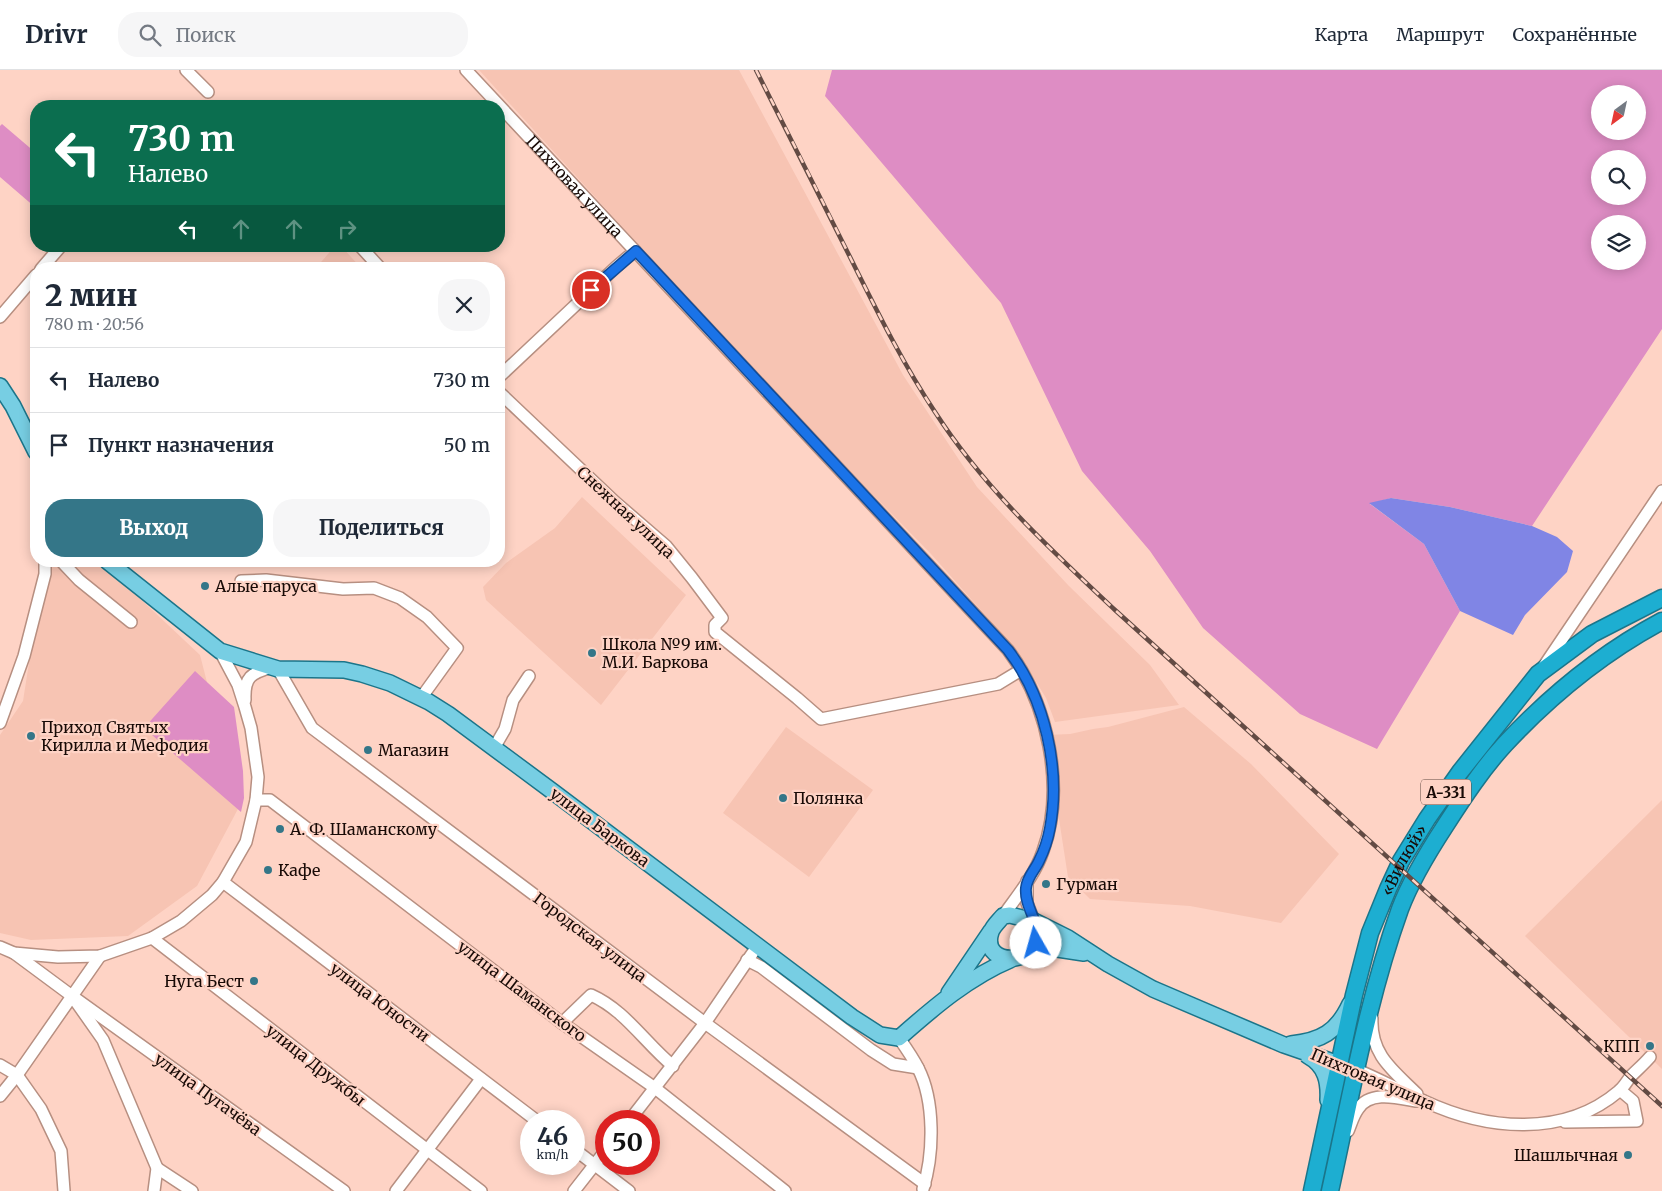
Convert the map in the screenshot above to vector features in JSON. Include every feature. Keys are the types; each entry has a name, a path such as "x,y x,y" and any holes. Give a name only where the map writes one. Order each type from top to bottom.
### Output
{"highway":[{"name":"«Вилюй»","path":"1312,1191 1354,995 1370,933 1401,861 1427,819 1460,772 1538,674 1592,634 1662,598"},
{"name":"«Вилюй»","path":"1330,1191 1366,1023 1405,900 1432,846 1467,792 1504,745 1554,696 1640,633 1662,621"},
{"name":"Пихтовая улица","path":"1339,1064 1355,1069"}],"main road":[{"path":"0,386 13,406 30,440"},
{"path":"115,567 220,651"},
{"name":"улица Баркова","path":"220,651 275,668 344,670 378,678 421,698 448,714 494,748 868,1029 880,1035 900,1038"},
{"path":"900,1038 945,998 987,970 1027,953 1038,939 1038,932 1034,921 1019,916 1002,916 945,998"},
{"name":"Пихтовая улица","path":"1034,921 1068,938 1093,955 1153,989 1284,1045 1339,1064"},
{"path":"992,930 990,943 993,951 1001,958 1012,959"},
{"name":"Пихтовая улица","path":"1027,953 1051,948 1093,955"},
{"path":"1284,1045 1306,1043 1330,1032 1341,1021 1354,995"},
{"path":"1284,1045 1311,1058 1318,1063 1326,1074 1328,1116"}],"street":[{"path":"186,70 208,92"},
{"name":"Пихтовая улица","path":"466,70 494,100"},
{"name":"Пихтовая улица","path":"505,112 1008,650 1021,670 1035,699 1048,743 1053,780 1050,828 1041,856 1028,880 1002,916"},
{"path":"505,371 597,284 636,251"},
{"path":"47,262 55,252"},
{"path":"365,252 375,262"},
{"path":"0,317 30,282"},
{"name":"Снежная улица","path":"505,398 615,502 666,546 722,618 715,625 715,632 798,698 821,719 998,684 1021,670"},
{"path":"1538,674 1662,491"},
{"path":"0,723 3,702 24,656 45,574 45,567"},
{"path":"67,567 79,580 131,622"},
{"path":"241,581 266,580 343,589 374,588 400,598 427,617 457,648 421,698"},
{"path":"0,947 14,953 58,957 100,956 152,938 181,921 212,895 223,882 246,842 256,800 258,777 251,728 245,707 238,684 220,651"},
{"path":"245,707 244,689 250,676 257,671 275,668"},
{"name":"Городская улица","path":"275,668 312,728 924,1187"},
{"path":"494,748 505,730 513,700 529,676"},
{"name":"улица Шаманского","path":"256,800 270,800 562,1023 655,1088 785,1191"},
{"name":"Пихтовая улица","path":"1028,880 1027,903 1034,921"},
{"name":"улица Юности","path":"223,882 522,1110"},
{"name":"улица Дружбы","path":"152,938 481,1191"},
{"path":"638,1110 705,1023 758,946"},
{"name":"улица Пугачёва","path":"14,953 344,1191"},
{"path":"0,1096 17,1075 100,956"},
{"path":"747,960 761,968 871,1050 893,1064 918,1068"},
{"path":"562,1023 591,995 602,1000 630,1022 648,1044 673,1066"},
{"path":"72,996 103,1040 157,1168 154,1191"},
{"path":"1374,996 1372,1026 1376,1047 1389,1067 1425,1102"},
{"path":"900,1038 918,1068 925,1087 931,1128 930,1152 924,1187"},
{"name":"Пихтовая улица","path":"1355,1069 1425,1102 1464,1116 1519,1125 1556,1123 1592,1110 1620,1090 1650,1058"},
{"path":"0,1065 17,1075 42,1109 61,1151 64,1191"},
{"path":"396,1191 481,1079"},
{"path":"1556,1123 1637,1121 1633,1101 1620,1090"},
{"path":"1339,1150 1357,1110 1363,1103 1380,1097 1425,1102"},
{"path":"585,1158 629,1191"},
{"path":"574,1191 594,1165"},
{"path":"157,1168 192,1191"}],"shaded area":[{"path":"479,70 739,70 903,375 977,487 1068,585 1150,665 1179,705 1055,722 1046,698 1021,657 987,617 931,554 746,362"},
{"path":"832,70 1662,70 1662,329 1532,526 1450,507 1391,498 1370,504 1424,544 1460,611 1377,749 1300,714 1203,628 1150,551 1082,471 1001,303 825,96"},
{"path":"2,124 30,148 30,203 0,177 0,126"},
{"path":"330,252 346,252 356,262 321,262"},
{"name":"Школа №9 им. М.И. Баркова","path":"582,497 686,595 601,705 486,600 483,587 502,567 505,567 506,563 555,528"},
{"path":"44,567 106,567 200,655 239,807 197,886 128,936 31,940 0,933 0,735 23,701"},
{"path":"195,671 234,707 243,771 244,798 241,812 144,728"},
{"path":"1184,707 1251,764 1339,854 1281,923 1190,906 1090,899 1068,877 1046,735 1070,734 1108,727"},
{"path":"786,727 873,790 809,877 723,813"},
{"path":"1662,800 1662,1069 1525,936"}],"water":[{"path":"1391,498 1450,507 1532,526 1557,537 1573,551 1567,572 1525,615 1513,635 1460,611 1424,544 1369,503"}],"railway":[{"path":"756,70 901,356 923,394 954,440 996,492 1042,541 1115,610 1662,1106"}],"place":[{"name":"Алые паруса","path":"205,586"},
{"name":"Школа №9 им. М.И. Баркова","path":"592,653"},
{"name":"Приход Святых Кирилла и Мефодия","path":"31,736"},
{"name":"Магазин","path":"368,750"},
{"name":"Полянка","path":"783,798"},
{"name":"А. Ф. Шаманскому","path":"280,829"},
{"name":"Кафе","path":"268,870"},
{"name":"Гурман","path":"1046,884"},
{"name":"Нуга Бест","path":"254,981"},
{"name":"КПП","path":"1650,1046"},
{"name":"Шашлычная","path":"1628,1155"}],"route":[{"path":"591,290 636,251 1008,650 1017,662 1035,699 1044,725 1052,762 1053,796 1050,828 1044,850 1026,887 1028,908 1038,932 1036,943"}]}
